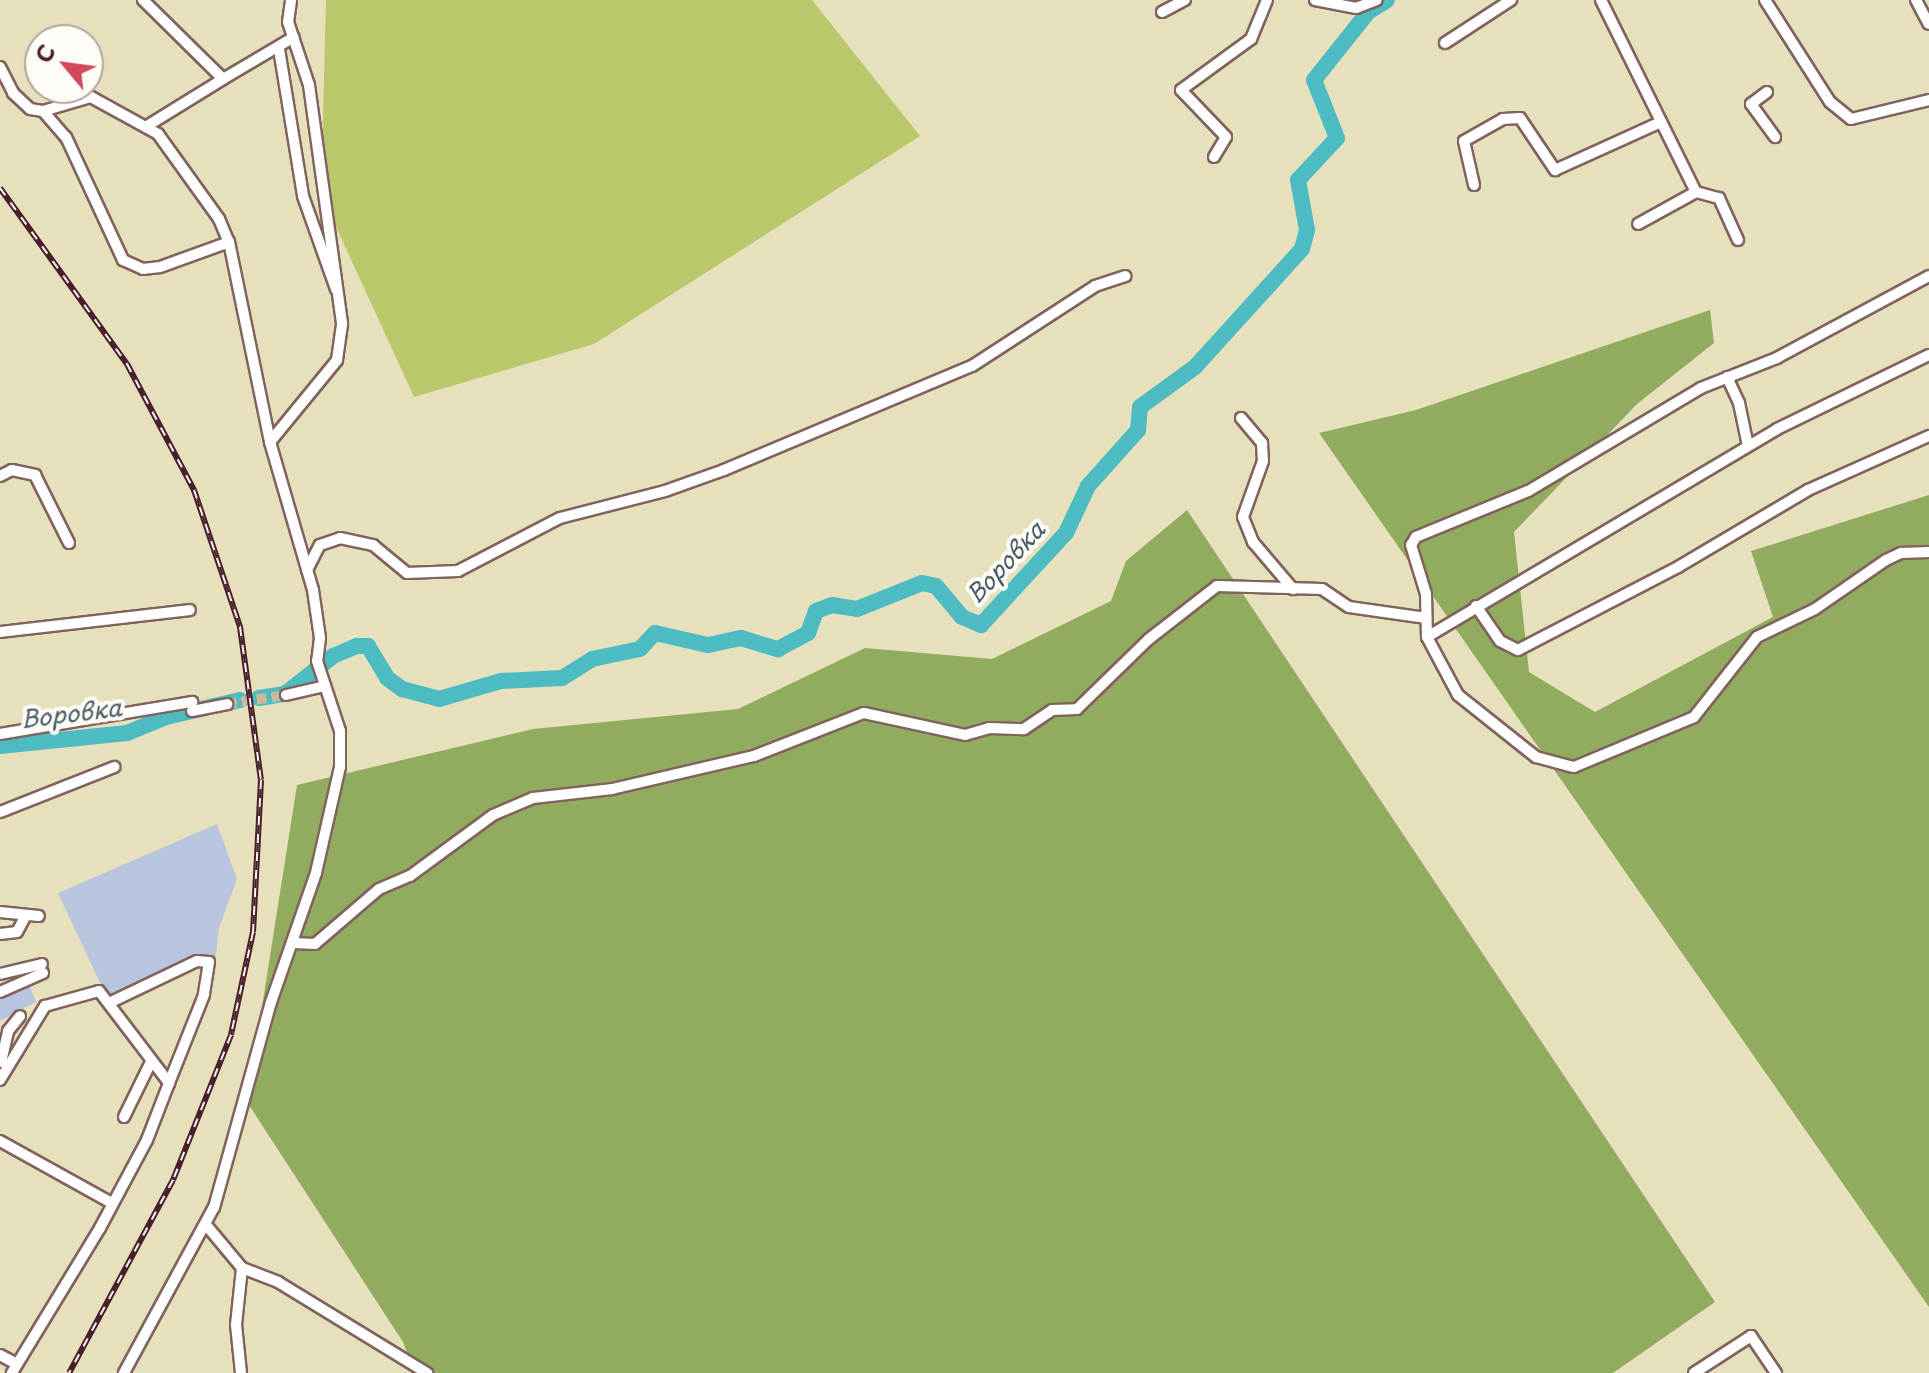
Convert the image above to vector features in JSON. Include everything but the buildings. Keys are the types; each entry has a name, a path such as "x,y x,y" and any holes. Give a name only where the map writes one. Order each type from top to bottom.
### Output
{"street":[{"path":"143,0 223,79"},
{"path":"270,442 337,360 342,323 313,107 288,22 291,0"},
{"path":"1162,12 1185,0"},
{"path":"1214,157 1226,137 1181,90 1251,39 1267,0"},
{"path":"1315,0 1356,8 1377,0"},
{"path":"1445,43 1511,0"},
{"path":"1601,0 1696,192"},
{"path":"1765,0 1830,102 1851,119 1929,100"},
{"path":"1916,0 1929,24"},
{"path":"147,126 279,49 294,37"},
{"path":"279,49 303,196 338,294"},
{"path":"0,67 13,93 30,109 43,111 91,97 147,126 162,138 229,242 270,442 307,570 325,686 340,731 340,767 316,873 271,1002 207,1226 124,1373"},
{"path":"1767,92 1751,104 1775,137"},
{"path":"43,111 72,148 123,260 143,269 160,267 229,242"},
{"path":"1474,185 1464,141 1503,119 1520,118 1555,170 1661,122"},
{"path":"1638,224 1696,192 1719,198 1738,240"},
{"path":"307,570 320,545 340,538 373,545 407,573 458,571 552,521 724,470 945,378 1038,327 1095,286 1125,276"},
{"path":"1929,276 1777,358 1727,377 1528,491 1416,537 1411,545 1426,594 1427,637 1458,695 1536,757 1574,767 1694,717 1757,637 1815,609 1886,560 1901,553 1929,552"},
{"path":"1427,637 1748,446 1929,355"},
{"path":"1727,377 1739,403 1748,446"},
{"path":"1241,418 1262,443 1263,461 1243,517 1253,542 1293,589"},
{"path":"1476,606 1500,641 1518,650 1678,567 1808,490 1929,436"},
{"path":"0,476 12,470 35,475 69,543"},
{"path":"294,943 315,944 379,889 410,876 493,815 533,798 577,795 754,756 864,713 965,735 989,728 1024,729 1052,710 1077,709 1149,639 1217,586 1322,589 1349,607 1426,618"},
{"path":"0,632 190,610"},
{"path":"286,695 325,686"},
{"path":"0,734 192,706 227,704"},
{"path":"0,812 114,767"},
{"path":"0,912 39,916"},
{"path":"0,934 17,932 26,915"},
{"path":"0,1355 13,1368 32,1345 147,1140 204,995 209,962 197,961 111,1002"},
{"path":"0,974 43,969 0,992"},
{"path":"3,1063 45,1006 99,991 111,1002 150,1064 169,1083"},
{"path":"0,1080 8,1031 20,1016"},
{"path":"124,1117 150,1064"},
{"path":"0,1141 112,1203"},
{"path":"207,1226 242,1268 278,1282 427,1373"},
{"path":"241,1373 236,1325 242,1268"},
{"path":"1694,1373 1751,1336 1776,1373"}],"shaded area":[{"path":"217,824 237,879 219,928 216,956 109,1002 58,893"},
{"path":"29,984 36,1002 0,1021 0,997"}],"green space":[{"path":"326,0 812,0 920,136 594,344 414,397 321,194"},
{"path":"1710,310 1714,343 1637,404 1514,532 1529,672 1595,712 1773,617 1751,551 1929,495 1929,1307 1319,433 1416,410"},
{"path":"1187,510 1715,1302 1613,1373 415,1373 403,1342 247,1102 297,785 533,729 738,709 865,648 992,659 1111,601 1126,561"}],"waterway":[{"name":"Воровка","path":"259,698 285,694 333,656 357,646 368,646 387,678 402,689 439,699 501,681 562,678 592,659 640,649 655,633 708,645 741,638 778,649 808,633 816,611 832,605 857,609 922,583 936,586 962,617 981,625 1066,533 1088,486 1138,430 1140,407 1195,367 1302,249 1307,230 1298,180 1337,138 1314,80 1368,12 1387,0"},
{"name":"Воровка","path":"0,746 127,733 166,717 240,700"}],"tunnel":[{"path":"227,704 286,695"}],"railway":[{"path":"0,188 127,364 194,490 240,627 261,780 253,932 231,1035 173,1180 69,1373"}]}
